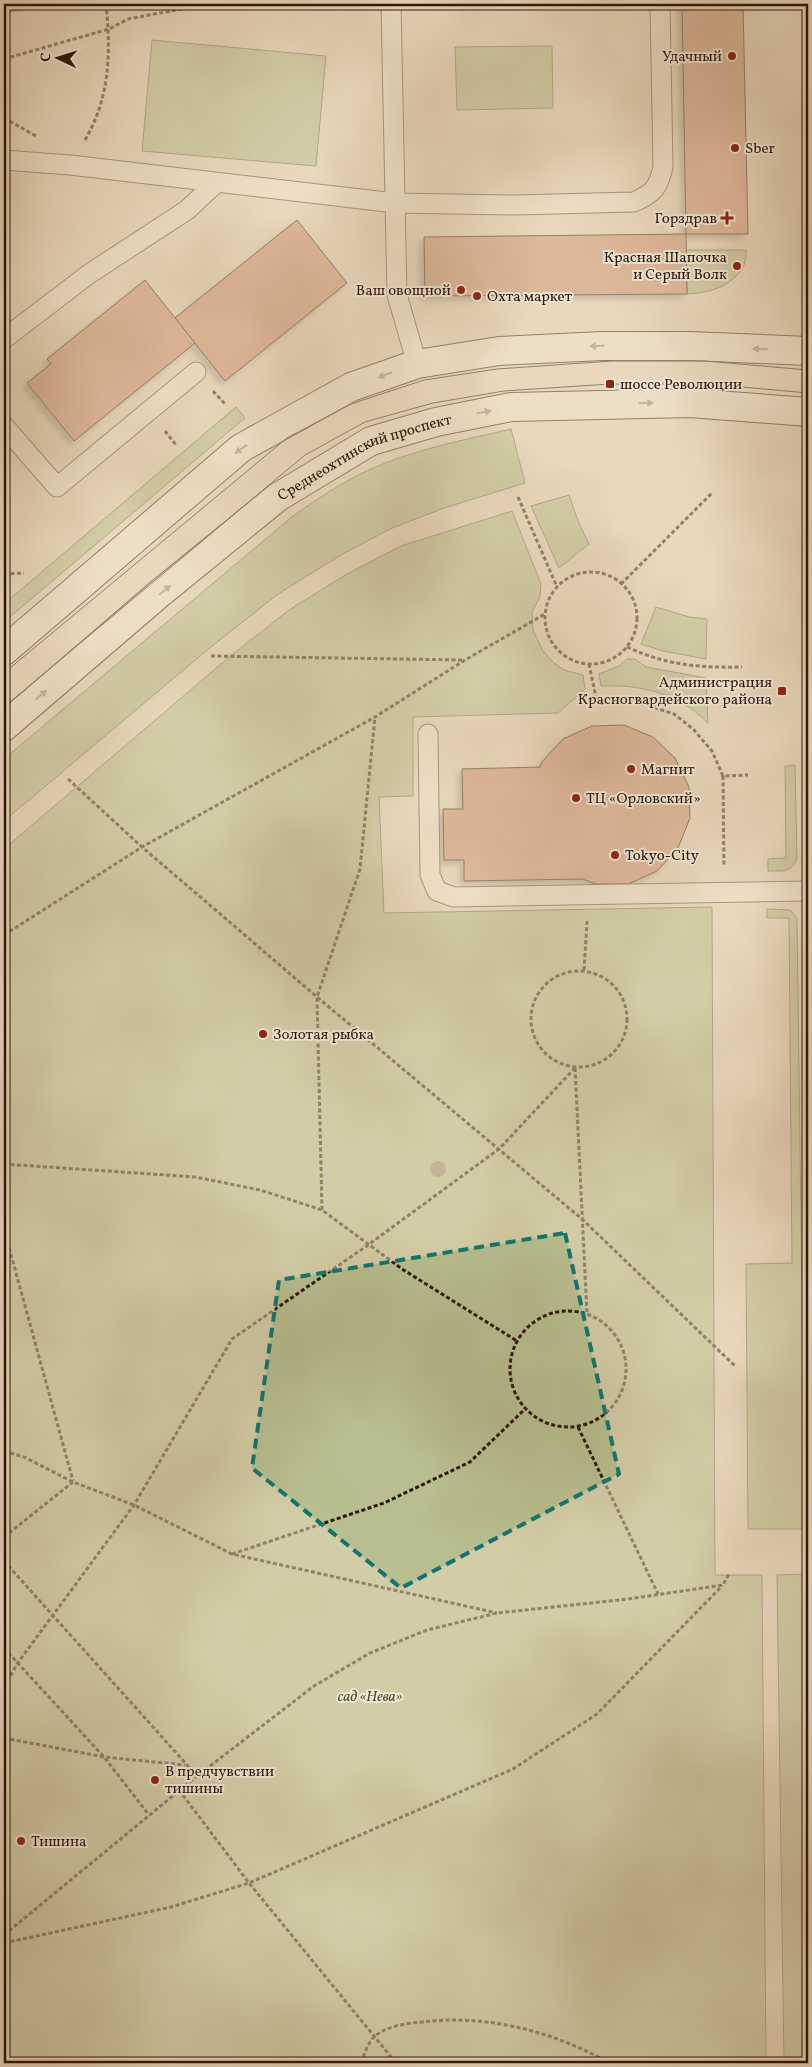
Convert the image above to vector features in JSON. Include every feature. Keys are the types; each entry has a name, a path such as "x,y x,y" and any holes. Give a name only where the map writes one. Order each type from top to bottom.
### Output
{"main road":[{"path":"4,651 241,448 351,387 417,364 499,350 602,346 690,346 808,350"},
{"name":"Среднеохтинский проспект","path":"4,726 152,600 278,497 371,441 436,422 511,407 690,402 808,412"}],"lane":[{"path":"391,4 397,295 417,364"},
{"path":"4,160 70,165 395,204 515,205 634,202 649,196 659,184 663,167 660,4"},
{"path":"4,339 89,274 188,210 216,183"},
{"path":"4,426 57,486 196,372"},
{"path":"428,734 430,875 437,891 454,897 808,891"}],"path":[{"path":"70,165 92,128 102,103 109,65 109,29 106,4"},
{"path":"4,59 109,29 128,19 208,4"},
{"path":"621,584 713,492"},
{"path":"518,497 557,587"},
{"path":"4,574 24,573"},
{"path":"589,573 609,576 621,584 630,594 635,607 637,621 634,634 627,646 610,659 589,664 575,662 562,654 552,643 546,629 545,614 547,604 557,587 568,578 589,573"},
{"path":"4,935 142,847 375,717 465,660 545,614"},
{"path":"627,646 651,658 706,668 742,667"},
{"path":"211,656 465,660"},
{"path":"589,664 597,702 628,699 674,714 693,729 712,751 722,776 724,892"},
{"path":"322,1210 317,997 360,869 375,717"},
{"path":"722,776 748,775"},
{"path":"68,780 142,847 317,997 582,1219 735,1366"},
{"path":"584,970 588,916"},
{"path":"584,970 602,975 617,988 626,1004 628,1024 622,1042 610,1057 593,1066 574,1068 556,1062 542,1050 532,1033 530,1014 536,996 548,981 565,972 584,970"},
{"path":"4,1687 17,1664 134,1504 232,1339 499,1149 574,1068"},
{"path":"574,1068 587,1314"},
{"path":"4,1164 195,1177 260,1190 322,1210 402,1269 517,1342"},
{"path":"4,1229 73,1482"},
{"path":"563,1312 587,1314 604,1324 616,1338 624,1355 626,1374 621,1393 611,1409 596,1421 578,1427 558,1427 541,1421 526,1409 515,1394 510,1377 511,1359 517,1342 526,1328 539,1319 563,1312"},
{"path":"232,1554 384,1503 470,1462 526,1409"},
{"path":"578,1427 658,1594"},
{"path":"4,1452 24,1457 73,1482 134,1504 232,1554 497,1613"},
{"path":"4,1537 73,1482"},
{"path":"4,1561 197,1776"},
{"path":"4,1943 171,1907 250,1883 513,1769 597,1714 723,1585 729,1574"},
{"path":"4,1935 197,1776 314,1686 370,1653 427,1630 497,1613 628,1599 723,1585"},
{"path":"4,1648 104,1757 149,1815"},
{"path":"4,1738 104,1757 186,1765"},
{"path":"179,1790 250,1883 396,2063"},
{"path":"361,2063 374,2037 387,2030 408,2023 443,2019 493,2021 542,2034 593,2054 609,2063"}],"highlighted area":[{"path":"565,1233 619,1474 401,1588 252,1468 279,1280"}],"green space":[{"path":"4,4 55,4 4,13"},
{"path":"152,40 326,56 316,166 142,151"},
{"path":"552,46 553,108 457,110 455,47"},
{"path":"686,250 746,250 746,260 739,273 727,284 703,292 687,294"},
{"path":"236,407 245,418 4,622 4,604"},
{"path":"511,429 525,483 444,508 390,529 341,555 278,594 206,651 4,821 4,759 293,516 351,479 388,462 440,446"},
{"path":"569,495 589,544 559,568 531,506"},
{"name":"сад «Нева»","path":"512,511 541,584 540,597 532,612 533,630 543,651 553,662 564,670 583,675 585,689 558,713 413,717 413,796 379,797 384,913 712,907 715,1575 762,1575 766,2063 4,2063 4,849 228,658 289,610 347,574 401,546"},
{"path":"656,607 689,617 707,619 706,659 663,651 641,644"},
{"path":"627,659 635,659 646,667 706,678 708,723 685,705 659,693 631,687 601,686 599,674 619,666"},
{"path":"795,765 797,858 789,869 768,871 768,859 786,858 785,766"},
{"path":"767,909 790,910 797,918 805,1529 748,1529 746,1264 792,1263 789,918 767,918"},
{"path":"805,1574 808,1796 808,2063 784,2063 777,1575"}],"building":[{"path":"682,4 743,4 748,234 686,234"},
{"path":"297,220 347,283 225,381 175,318"},
{"path":"686,234 687,294 425,296 424,237"},
{"path":"145,280 195,343 74,441 27,383 51,364 47,359"},
{"name":"ТЦ «Орловский»","path":"624,725 653,737 675,758 689,787 690,818 678,848 657,871 628,884 596,884 582,879 464,881 464,860 444,860 443,809 463,809 462,769 540,767 542,762 563,739 592,726"}],"tram line":[{"path":"4,673 287,438 351,404 424,380 497,369 612,361 705,361 808,370"},
{"path":"4,707 305,455 365,422 433,403 504,391 610,384 709,384 808,393"}],"place":[{"name":"Удачный","path":"732,56"},
{"name":"Sber","path":"735,148"},
{"name":"Горздрав","path":"727,218"},
{"name":"Красная Шапочка и Серый Волк","path":"737,266"},
{"name":"Ваш овощной","path":"461,290"},
{"name":"Охта маркет","path":"477,296"},
{"name":"шоссе Революции","path":"610,384"},
{"name":"Администрация Красногвардейского района","path":"782,691"},
{"name":"Магнит","path":"631,769"},
{"name":"ТЦ «Орловский»","path":"576,798"},
{"name":"Tokyo-City","path":"615,855"},
{"name":"Золотая рыбка","path":"263,1034"},
{"name":"В предчувствии тишины","path":"155,1780"},
{"name":"Тишина","path":"21,1841"}]}
